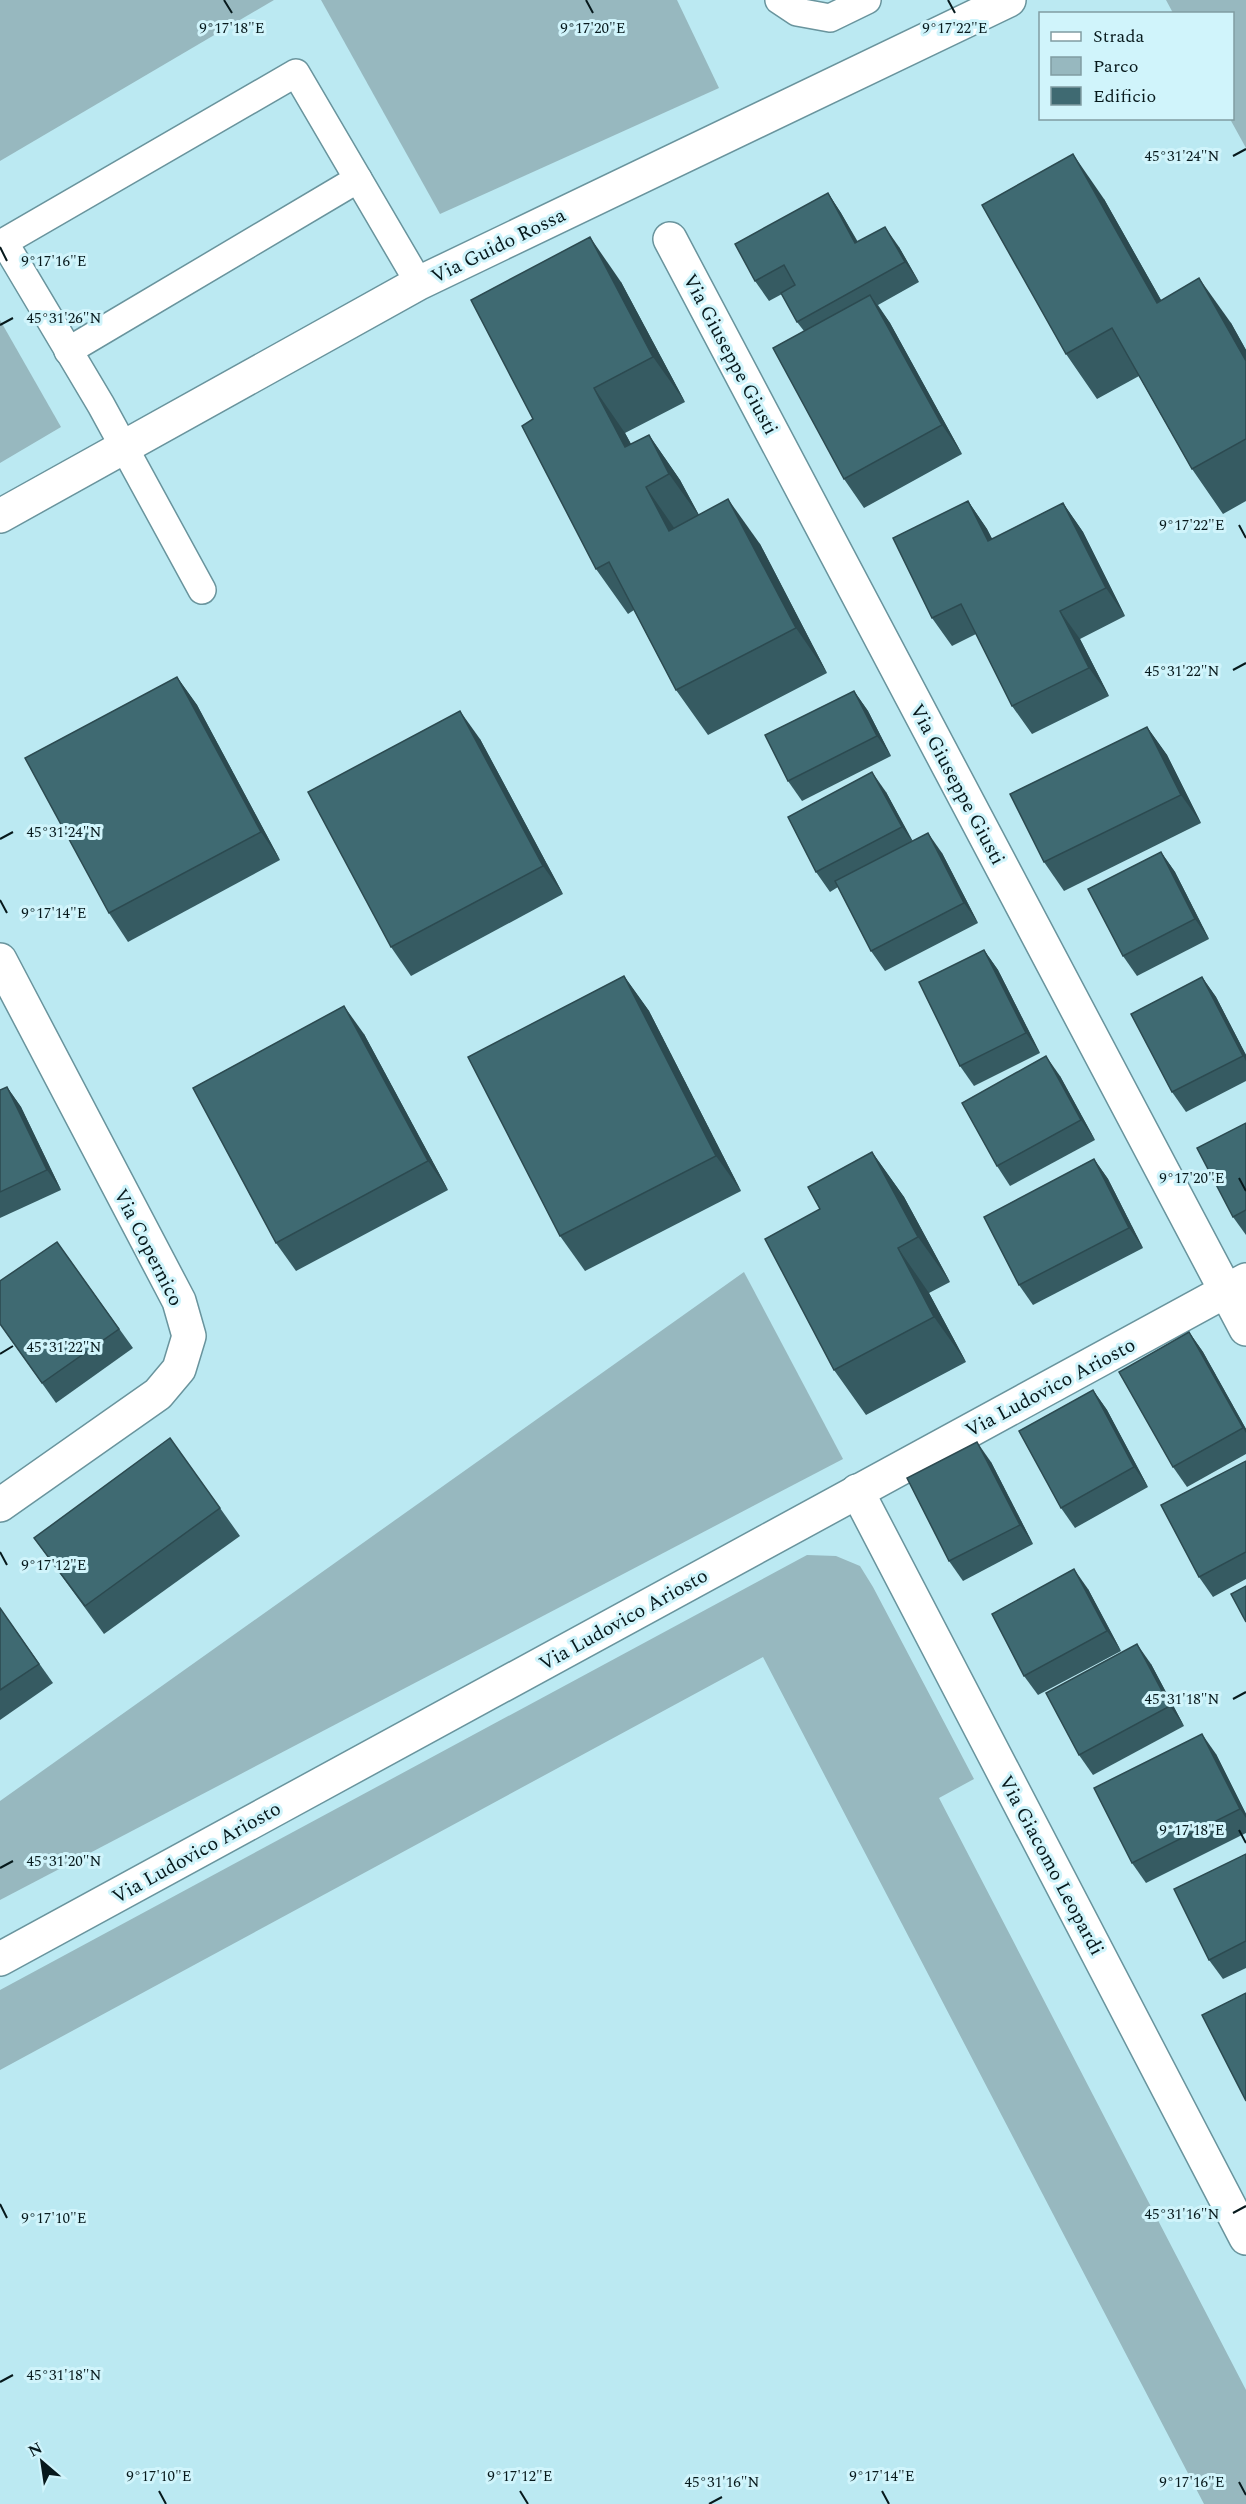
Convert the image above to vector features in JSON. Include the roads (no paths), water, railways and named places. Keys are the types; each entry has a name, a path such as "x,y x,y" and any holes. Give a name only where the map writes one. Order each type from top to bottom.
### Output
{"street":[{"name":"Via Guido Rossa","path":"0,516 419,283 1010,0"},
{"name":"Via Giuseppe Giusti","path":"670,239 1236,1286 1246,1329"},
{"name":"Via Copernico","path":"0,960 179,1302 189,1336 179,1369 158,1394 0,1505"},
{"name":"Via Ludovico Ariosto","path":"0,1959 1236,1286"},
{"name":"Via Giacomo Leopardi","path":"857,1491 1243,2225"}],"lane":[{"path":"779,0 797,12 830,18 867,0"},
{"path":"202,590 124,448 4,242 296,73 419,283"},
{"path":"68,351 358,179"}]}
